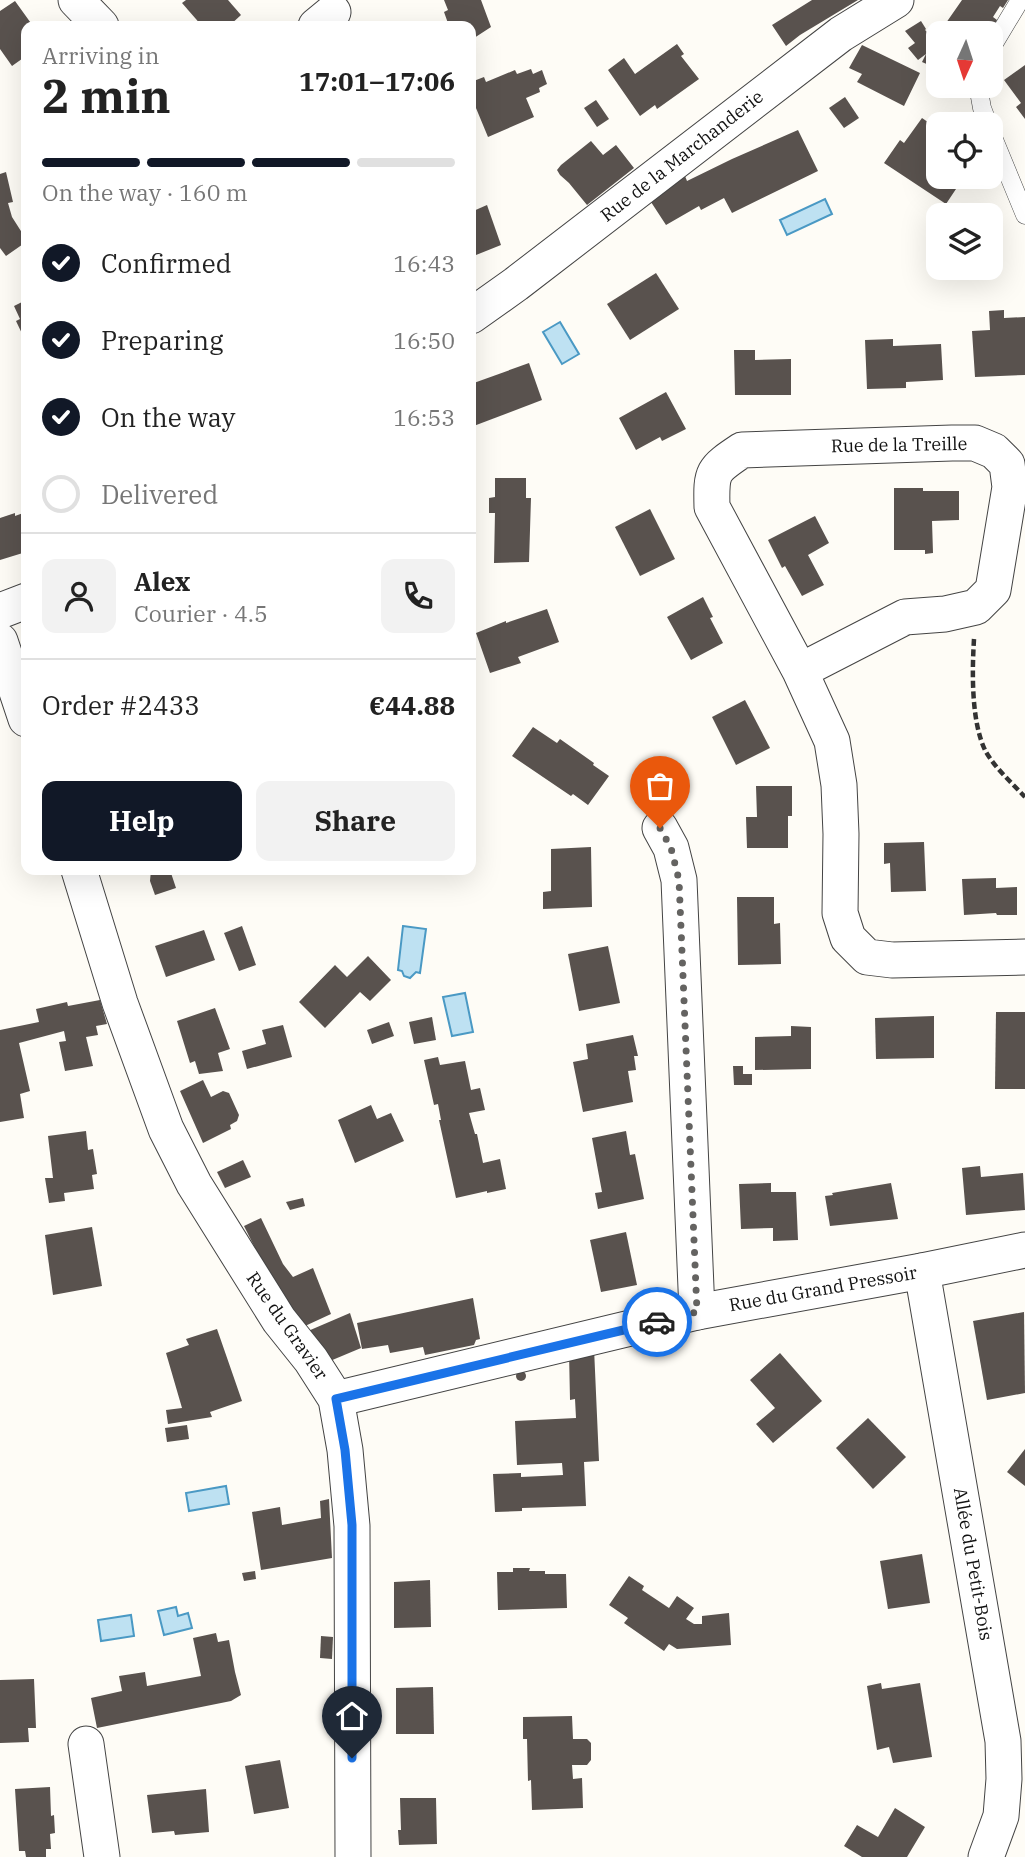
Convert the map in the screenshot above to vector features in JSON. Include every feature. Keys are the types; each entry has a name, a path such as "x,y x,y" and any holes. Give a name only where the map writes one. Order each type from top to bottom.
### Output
{"street":[{"path":"76,0 96,21"},
{"path":"108,0 114,21"},
{"name":"Rue de la Marchanderie","path":"476,312 841,34 896,0"},
{"name":"Rue de la Treille","path":"976,607 993,590 1010,487 1007,464 994,450 975,443 741,450 719,465 711,482 712,507 800,671 832,741 839,785 840,913 848,938 867,957 892,960 1025,957"},
{"path":"0,611 21,603"},
{"path":"800,671 905,617 945,614 976,607"},
{"path":"0,641 21,704"},
{"path":"660,828 671,848 679,880 697,1312"},
{"name":"Rue du Gravier","path":"81,875 120,1003 166,1129 194,1184 279,1320 311,1360 336,1399 345,1450 352,1525 353,1857"},
{"name":"Rue du Grand Pressoir","path":"336,1399 697,1312 1025,1250"},
{"name":"Allée du Petit-Bois","path":"922,1271 1003,1741 1004,1779 1000,1816 986,1857"},
{"path":"86,1744 102,1857"}],"lane":[{"path":"1003,28 1020,0"},
{"path":"1003,162 1025,215"}],"path":[{"path":"976,607 972,669 980,737 995,765 1025,797"}],"water":[{"path":"825,199 832,214 787,235 780,220"},
{"path":"560,322 579,354 562,364 543,332"},
{"path":"403,926 426,929 420,973 416,972 410,978 398,970"},
{"path":"465,993 473,1032 452,1036 443,997"},
{"path":"226,1486 229,1504 189,1511 186,1493"},
{"path":"176,1607 178,1616 188,1613 192,1628 164,1635 158,1611"},
{"path":"131,1615 134,1636 101,1641 98,1620"}],"building":[{"path":"186,0 228,0 241,15 234,21 198,21 182,3"},
{"path":"444,0 481,0 491,27 476,37 476,21 447,21 444,12 448,10"},
{"path":"812,0 858,0 786,46 772,25"},
{"path":"962,0 1008,0 993,17 996,21 947,21"},
{"path":"15,1 29,21 21,21 21,60 12,66 0,49 0,11"},
{"path":"921,21 926,29 926,54 918,60 908,48 915,43 905,31"},
{"path":"677,44 684,54 681,56 699,79 657,109 655,105 640,116 608,70 624,58 635,74"},
{"path":"862,45 920,73 904,106 857,82 862,74 849,68"},
{"path":"1025,65 1025,119 1016,107 1021,103 1004,80"},
{"path":"531,69 533,74 542,70 547,84 539,88 540,92 526,98 534,117 488,137 476,108 476,80 484,77 486,82 515,70 517,74"},
{"path":"845,97 859,118 844,128 829,108"},
{"path":"596,100 609,119 597,127 584,108"},
{"path":"922,118 926,121 926,189 956,189 947,203 884,163 900,140 904,143"},
{"path":"798,130 818,171 732,213 724,198 701,210 699,206 666,225 651,202 685,176 687,181"},
{"path":"591,141 603,155 616,145 634,168 587,205 557,170"},
{"path":"6,172 13,202 8,203 12,217 21,231 21,246 6,256 0,248 0,174"},
{"path":"487,205 501,245 476,255 476,210"},
{"path":"656,273 679,309 630,340 607,304"},
{"path":"21,302 21,332 16,321 20,319 14,306"},
{"path":"1004,310 1004,318 1025,317 1025,375 975,377 972,331 990,330 989,311"},
{"path":"893,339 893,346 941,344 943,380 906,382 906,388 867,389 865,340"},
{"path":"734,350 755,350 755,360 791,359 791,395 735,395"},
{"path":"529,363 542,400 476,425 476,382"},
{"path":"666,392 686,429 662,441 660,437 636,450 619,418"},
{"path":"495,478 526,478 526,498 531,498 529,562 494,563 495,513 489,513 489,498 495,497"},
{"path":"894,488 959,491 959,520 932,521 933,553 925,554 925,550 894,550"},
{"path":"650,509 675,559 640,576 615,527"},
{"path":"15,513 15,516 21,514 21,554 0,560 0,518"},
{"path":"815,516 829,543 808,555 824,585 802,596 785,566 782,568 768,540"},
{"path":"703,597 723,643 691,660 667,617"},
{"path":"547,609 559,642 518,657 521,663 490,673 476,633"},
{"path":"745,700 770,748 736,765 712,717"},
{"path":"533,727 557,743 560,739 609,776 588,805 512,756"},
{"path":"756,786 792,786 788,848 747,848 746,817 757,817"},
{"path":"924,842 926,891 891,892 890,863 884,864 884,843"},
{"path":"591,847 592,907 543,909 543,892 551,891 551,849"},
{"path":"151,875 172,875 176,888 155,895"},
{"path":"996,878 996,888 1017,887 1017,915 964,915 962,879"},
{"path":"737,897 774,897 774,924 780,923 781,964 738,965"},
{"path":"242,926 256,965 239,971 224,933"},
{"path":"204,930 215,960 166,977 155,946"},
{"path":"608,946 620,1003 579,1011 568,954"},
{"path":"368,956 391,980 370,1001 360,992 325,1028 299,1002 335,965 347,977"},
{"path":"100,1000 107,1024 96,1026 98,1035 86,1037 93,1066 65,1071 59,1042 66,1041 64,1031 19,1043 30,1091 20,1094 24,1118 0,1122 0,1030 39,1022 36,1009 67,1002 68,1006"},
{"path":"215,1008 230,1049 218,1053 223,1071 199,1074 195,1061 190,1063 177,1021"},
{"path":"996,1012 1025,1012 1025,1089 995,1089"},
{"path":"934,1016 934,1058 876,1059 875,1018"},
{"path":"432,1017 436,1040 414,1044 409,1022"},
{"path":"389,1022 394,1036 372,1044 367,1030"},
{"path":"283,1025 292,1057 247,1069 242,1051 266,1044 262,1030"},
{"path":"791,1026 811,1027 811,1069 755,1070 755,1037 791,1036"},
{"path":"633,1035 638,1056 634,1056 636,1070 628,1071 633,1102 583,1112 573,1062 588,1059 586,1044"},
{"path":"438,1057 440,1065 465,1061 471,1090 480,1088 485,1110 469,1113 483,1163 500,1159 506,1189 456,1198 438,1104 434,1105 424,1060"},
{"path":"733,1066 743,1066 743,1074 752,1074 752,1085 734,1085"},
{"path":"203,1080 211,1097 223,1091 229,1093 239,1115 237,1121 230,1125 231,1129 203,1143 180,1091"},
{"path":"371,1105 377,1119 391,1113 404,1141 355,1163 338,1120"},
{"path":"86,1131 88,1150 93,1149 97,1174 92,1175 94,1189 64,1193 65,1201 49,1203 45,1178 53,1178 48,1136"},
{"path":"626,1131 630,1155 635,1154 644,1199 598,1209 595,1193 602,1192 592,1138"},
{"path":"243,1160 251,1177 225,1188 217,1172"},
{"path":"980,1166 981,1177 1023,1173 1025,1210 966,1215 962,1168"},
{"path":"771,1183 771,1192 796,1192 798,1240 773,1241 773,1228 741,1229 739,1184"},
{"path":"891,1183 898,1219 830,1226 825,1196"},
{"path":"303,1198 305,1206 290,1210 286,1202"},
{"path":"261,1218 283,1264 293,1277 313,1268 331,1314 305,1326 265,1273 267,1272 244,1226"},
{"path":"92,1227 102,1286 53,1295 45,1235"},
{"path":"626,1232 637,1285 601,1292 590,1240"},
{"path":"473,1298 480,1339 476,1340 474,1345 425,1355 423,1347 390,1353 388,1345 362,1349 357,1323"},
{"path":"1024,1312 1025,1393 987,1400 973,1321"},
{"path":"350,1313 361,1348 330,1361 308,1331"},
{"path":"217,1329 242,1401 210,1412 212,1417 168,1424 166,1410 182,1408 166,1353 189,1345 186,1339"},
{"path":"594,1348 599,1461 584,1462 586,1506 522,1508 522,1511 495,1512 493,1474 521,1473 521,1477 563,1475 562,1463 517,1465 515,1421 576,1418 575,1399 570,1400 569,1352"},
{"path":"780,1353 822,1401 773,1443 756,1424 775,1408 750,1380"},
{"path":"521,1371 525,1372 525,1380 521,1381 517,1380 516,1376 517,1372"},
{"path":"868,1418 906,1457 873,1489 836,1448"},
{"path":"187,1425 189,1439 167,1442 165,1428"},
{"path":"1025,1449 1025,1486 1007,1472"},
{"path":"329,1499 332,1558 261,1570 252,1512 280,1507 282,1525 321,1518 320,1501"},
{"path":"922,1554 930,1603 888,1609 880,1561"},
{"path":"513,1568 530,1568 529,1571 545,1571 545,1574 566,1574 567,1608 498,1610 497,1572 513,1572"},
{"path":"255,1571 256,1579 244,1581 242,1573"},
{"path":"629,1576 644,1586 642,1590 669,1608 677,1596 694,1608 686,1619 694,1624 702,1624 702,1616 729,1613 731,1645 677,1649 669,1644 664,1651 624,1623 628,1618 609,1605"},
{"path":"430,1580 431,1627 394,1628 394,1582"},
{"path":"216,1633 218,1642 229,1640 241,1695 231,1701 97,1728 91,1698 122,1691 119,1676 145,1672 147,1686 201,1676 193,1638"},
{"path":"321,1636 333,1637 332,1659 320,1658"},
{"path":"34,1679 36,1728 28,1728 29,1742 0,1743 0,1680"},
{"path":"881,1683 882,1689 920,1683 932,1757 893,1763 889,1747 877,1750 867,1686"},
{"path":"433,1687 434,1734 396,1734 396,1688"},
{"path":"572,1716 573,1739 587,1739 591,1743 591,1760 587,1765 572,1765 573,1779 582,1778 583,1808 532,1810 527,1739 523,1739 523,1717"},
{"path":"280,1760 289,1808 254,1814 245,1766"},
{"path":"50,1787 51,1816 54,1815 55,1833 50,1834 51,1849 46,1849 46,1857 26,1857 25,1851 19,1851 15,1789"},
{"path":"206,1789 209,1832 175,1835 174,1831 152,1833 147,1795"},
{"path":"400,1798 436,1798 437,1844 399,1845"},
{"path":"895,1808 925,1827 907,1857 862,1857 844,1846 857,1825 878,1837"}],"way so far":[{"path":"657,1322 697,1312 679,880 677,864 660,828"}],"route":[{"path":"352,1758 352,1525 345,1450 336,1399 657,1322"}]}
